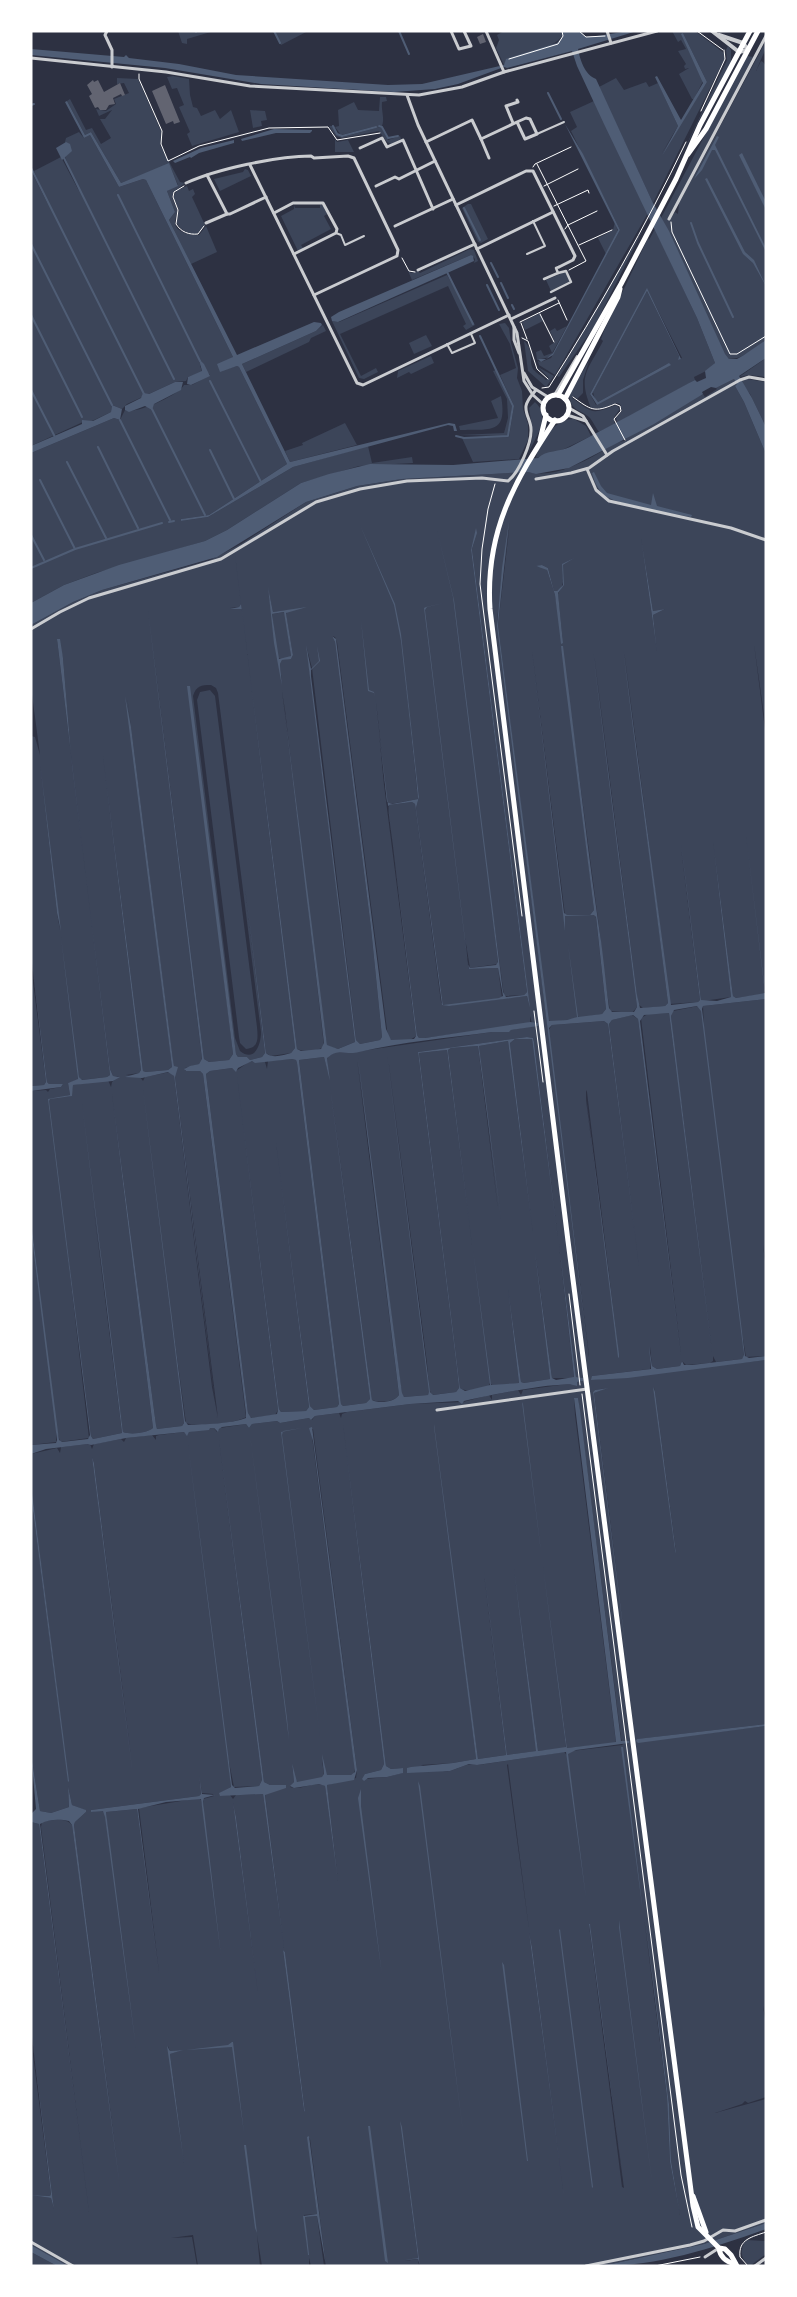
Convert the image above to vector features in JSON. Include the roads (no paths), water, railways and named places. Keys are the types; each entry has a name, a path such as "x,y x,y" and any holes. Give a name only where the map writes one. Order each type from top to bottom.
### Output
{"main road":[{"path":"688,154 691,142 750,31"},
{"path":"556,395 622,284 688,154 706,129 758,31"},
{"path":"546,415 555,420 560,420 567,415 569,408 565,398 618,297 622,284"},
{"path":"539,443 546,415 544,404 548,397 556,395 565,398"},
{"path":"555,420 531,457 508,502 495,535 489,571 490,609 584,1389 692,2194 708,2235 717,2245 731,2255 736,2265"}],"street":[{"path":"107,31 105,35 112,55 112,66"},
{"path":"451,31 459,49 471,46 464,31"},
{"path":"486,31 504,72"},
{"path":"31,58 177,73 250,86 407,95 462,87 504,72 610,42 657,31"},
{"path":"712,31 743,43 748,50 756,54"},
{"path":"606,34 610,42"},
{"path":"719,35 723,41 739,52 748,50"},
{"path":"670,220 766,36"},
{"path":"407,95 412,113 510,317 514,327 514,340 520,354 524,380 532,395 544,404"},
{"path":"481,139 515,122 526,118 530,119 537,134 525,139 515,122 506,106 518,102 517,100"},
{"path":"426,142 472,120 488,157"},
{"path":"360,148 382,138 387,147 403,139 415,171 433,209"},
{"path":"186,183 207,175 284,157 352,156 398,250 397,256 314,295"},
{"path":"376,186 394,177 399,179 435,161"},
{"path":"250,165 357,383 363,385 470,333 517,316 556,298"},
{"path":"456,205 531,170 575,256 573,260 556,268 558,272"},
{"path":"207,175 227,214"},
{"path":"206,224 266,197"},
{"path":"395,226 454,200"},
{"path":"274,213 293,203 323,203 336,229 336,233 294,254"},
{"path":"477,249 553,212"},
{"path":"418,270 475,244"},
{"path":"544,279 558,272 566,271 571,282 551,292"},
{"path":"523,370 530,383 548,397"},
{"path":"536,479 586,469 607,455 738,381 749,377 766,380"},
{"path":"31,629 89,598 221,559 316,502 360,489 402,482 482,478 506,482 511,480 531,438 531,428 526,409 528,400 538,388"},
{"path":"569,408 583,416 607,455"},
{"path":"567,415 587,421"},
{"path":"586,469 596,490 609,501 731,528 766,540"},
{"path":"437,1410 584,1389"},
{"path":"586,2266 690,2245 708,2235 723,2230 735,2230 766,2220"},
{"path":"31,2242 73,2266"},
{"path":"706,2256 717,2245"},
{"path":"755,2266 766,2258"}],"lane":[{"path":"537,134 564,122"},
{"path":"488,157 493,154"},
{"path":"527,254 544,246 533,221"},
{"path":"336,233 340,235 345,245 364,236"},
{"path":"448,344 452,353 475,343 470,333"}],"waterway":[{"path":"274,31 280,43"},
{"path":"399,31 409,54"},
{"path":"548,93 561,119"},
{"path":"333,126 337,134 342,136 376,127"},
{"path":"379,126 382,127 388,138 398,136"},
{"path":"64,158 174,379"},
{"path":"31,168 144,394"},
{"path":"118,195 200,361"},
{"path":"464,208 480,240"},
{"path":"691,223 698,243 733,317"},
{"path":"31,244 112,405"},
{"path":"491,263 498,277"},
{"path":"447,272 473,324"},
{"path":"501,283 508,298"},
{"path":"487,285 499,310"},
{"path":"512,305 514,309"},
{"path":"31,315 82,417"},
{"path":"456,436 464,438 508,436 513,406 480,336"},
{"path":"210,381 261,482"},
{"path":"31,390 55,437"},
{"path":"152,409 205,515"},
{"path":"120,420 170,520"},
{"path":"98,447 138,528"},
{"path":"210,450 234,499"},
{"path":"67,462 106,538"},
{"path":"40,480 75,549"},
{"path":"169,522 174,521"},
{"path":"31,568 75,549 162,523"},
{"path":"31,535 44,560"}]}
